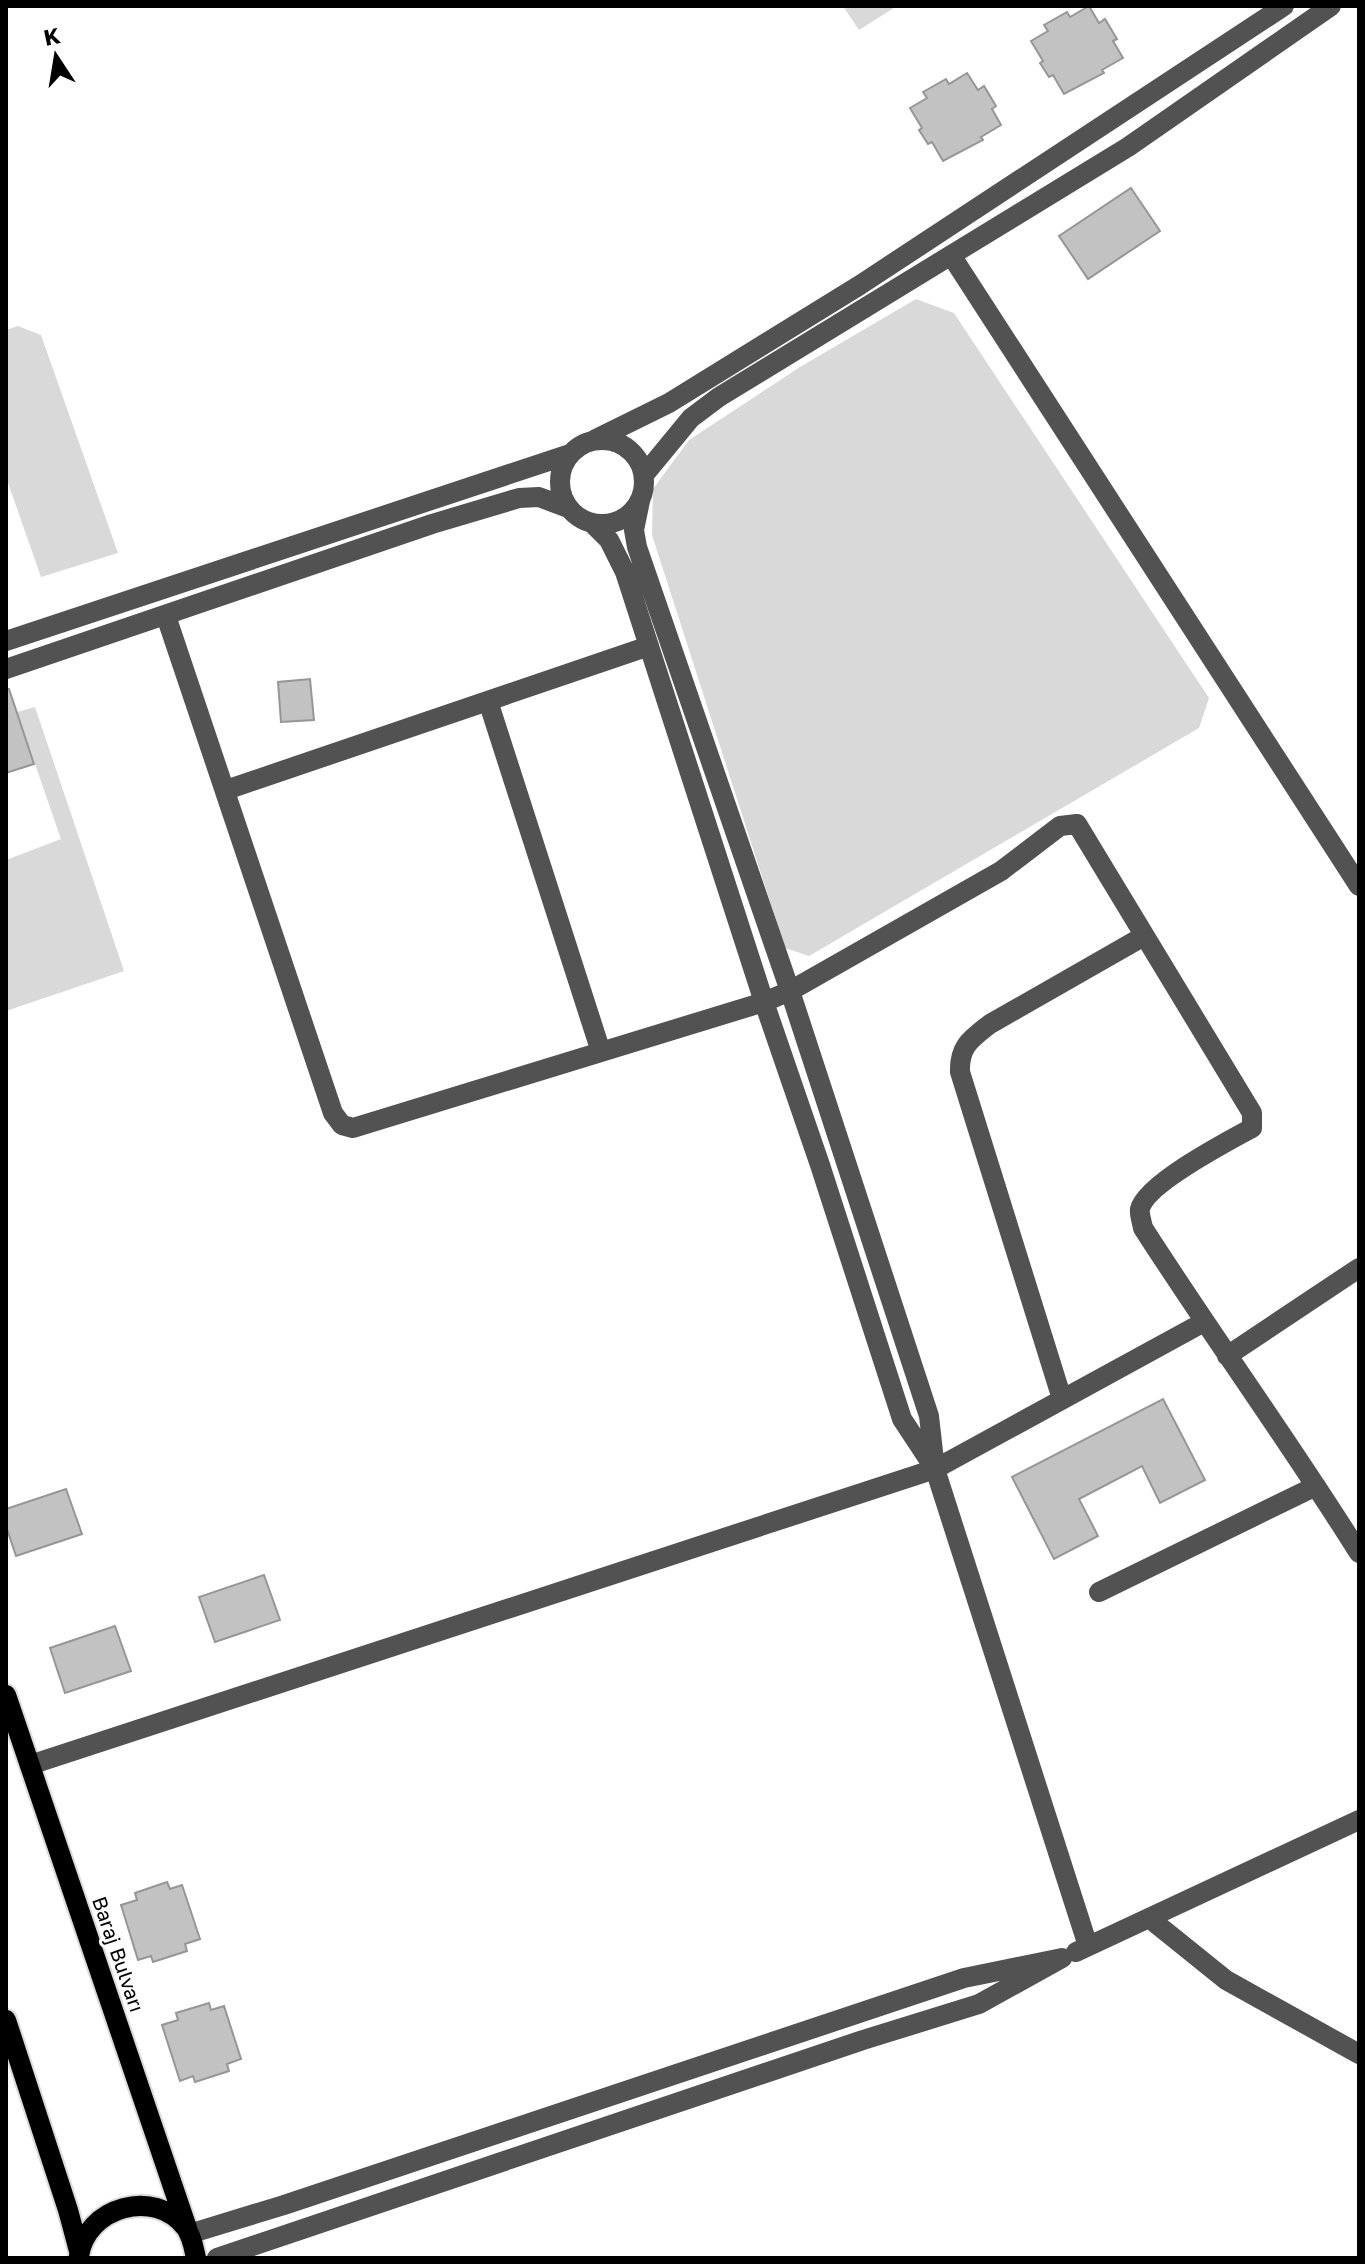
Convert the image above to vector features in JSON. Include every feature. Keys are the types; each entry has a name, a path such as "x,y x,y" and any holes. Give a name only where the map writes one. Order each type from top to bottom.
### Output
{"main road":[{"name":"Baraj Bulvarı","path":"6,1695 196,2258"},
{"path":"6,2020 68,2210 79,2254"},
{"path":"79,2254 87,2233 100,2219 117,2209 136,2205 155,2207 172,2215 188,2231"}],"street":[{"path":"6,641 570,454 582,445 669,403 860,285 1284,6"},
{"path":"644,475 691,418 719,397 1128,147 1331,6"},
{"path":"951,255 1359,886"},
{"path":"594,440 620,444 632,451 640,462 644,488 634,530 637,547 790,991 929,1416 935,1469 1088,1946"},
{"path":"568,508 561,495 559,480 562,466 570,454"},
{"path":"6,669 432,524 519,498 539,497 568,508 592,523 609,540 625,572 902,1419 935,1469"},
{"path":"592,523 607,524 621,520 640,501"},
{"path":"166,616 333,1113 342,1125 353,1128 764,1002 790,991 1001,871 1060,826 1077,824 1252,1113 1252,1128 1186,1166 1148,1195 1139,1210 1143,1228 1359,1553"},
{"path":"226,790 649,646"},
{"path":"488,701 601,1052"},
{"path":"1062,1399 960,1072 959,1058 968,1042 990,1024 1144,936"},
{"path":"1227,1356 1359,1268"},
{"path":"30,1765 935,1469 1204,1322"},
{"path":"1099,1592 1316,1486"},
{"path":"217,2258 863,2040 979,2004 1062,1958 1359,1820"},
{"path":"1149,1918 1226,1980 1359,2054"},
{"path":"188,2231 284,2205 964,1978 1062,1958"}],"shaded area":[{"path":"843,6 897,6 859,30"},
{"path":"916,299 954,313 1209,698 1199,728 809,956 785,948 652,535 653,489 689,440 800,367"},
{"path":"18,326 41,335 118,553 41,577 6,477 6,330"},
{"path":"35,707 124,971 6,1011 6,860 61,839 17,712"}],"building":[{"path":"1089,6 1099,23 1105,19 1117,39 1113,41 1123,58 1102,70 1104,73 1064,94 1053,75 1049,77 1040,63 1043,61 1031,41 1048,31 1044,25 1067,12 1070,17"},
{"path":"967,73 978,90 984,86 996,106 992,109 1001,125 981,137 983,140 943,161 932,142 928,144 919,130 922,128 910,108 927,98 923,92 946,79 949,84"},
{"path":"1131,188 1160,231 1088,279 1059,236"},
{"path":"310,679 314,720 281,722 278,682"},
{"path":"6,689 9,689 34,764 6,773"},
{"path":"1163,1399 1205,1480 1160,1503 1142,1466 1079,1499 1098,1536 1054,1559 1012,1477"},
{"path":"66,1489 82,1534 16,1556 6,1526 6,1509"},
{"path":"264,1575 280,1620 215,1642 199,1597"},
{"path":"115,1626 131,1671 65,1693 50,1648"},
{"path":"167,1882 170,1889 182,1885 200,1939 185,1944 187,1951 153,1962 151,1956 138,1960 121,1905 137,1900 135,1893"},
{"path":"209,2003 211,2010 224,2006 241,2059 227,2064 229,2071 195,2082 193,2076 180,2081 162,2025 178,2020 176,2013"}]}
